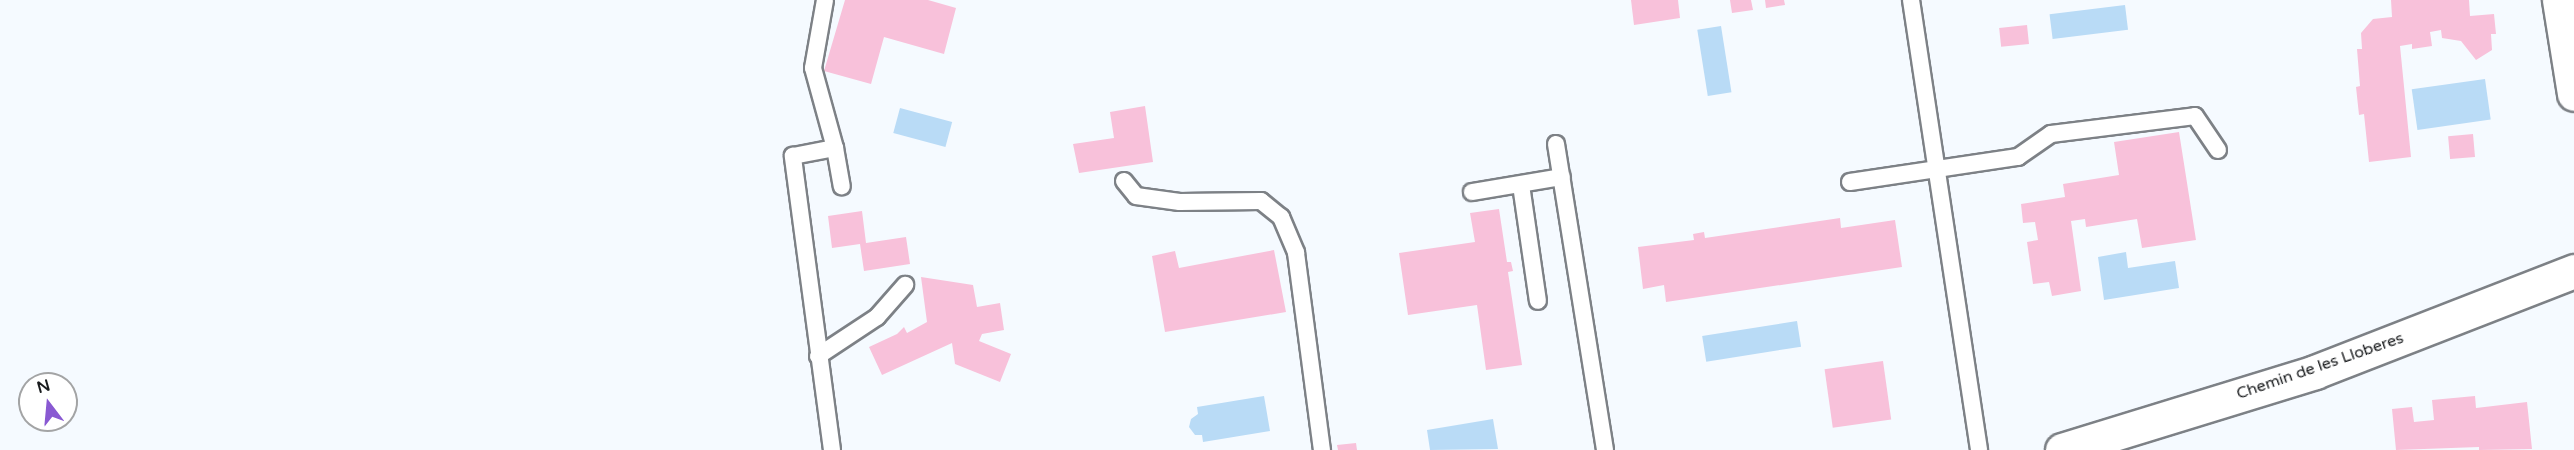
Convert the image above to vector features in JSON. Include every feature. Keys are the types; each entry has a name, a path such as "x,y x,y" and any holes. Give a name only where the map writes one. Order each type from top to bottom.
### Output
{"street":[{"path":"2559,0 2574,94"},
{"name":"Chemin de les Lloberes","path":"2062,450 2315,372 2574,271"}],"lane":[{"path":"825,0 813,68 835,148 842,186"},
{"path":"1911,0 1980,450"},
{"path":"1850,182 2018,157 2051,134 2195,116 2218,150"},
{"path":"1556,144 1605,450"},
{"path":"832,450 793,156 835,148"},
{"path":"1472,192 1562,177"},
{"path":"1124,181 1136,196 1180,202 1261,201 1281,217 1296,253 1322,450"},
{"path":"1521,184 1538,302"},
{"path":"818,356 877,317 905,285"}],"water":[{"path":"2125,5 2128,30 2053,39 2050,14"},
{"path":"1721,26 1731,92 1708,96 1697,30"},
{"path":"2485,79 2491,120 2417,130 2412,89"},
{"path":"900,108 952,122 945,147 893,133"},
{"path":"2126,252 2128,268 2175,261 2179,288 2104,300 2098,257"},
{"path":"1797,321 1801,347 1706,362 1702,336"},
{"path":"1264,396 1270,431 1203,442 1202,435 1195,435 1189,427 1191,419 1198,414 1197,407"},
{"path":"1493,419 1498,449 1430,450 1427,430"}],"building":[{"path":"845,0 928,0 956,8 944,54 884,37 871,84 824,71"},
{"path":"1631,0 1678,0 1680,18 1634,25"},
{"path":"1730,0 1751,0 1753,10 1732,13"},
{"path":"1765,0 1784,0 1785,5 1766,8"},
{"path":"2391,0 2469,0 2470,16 2494,14 2496,34 2491,34 2492,50 2476,60 2461,41 2442,38 2441,30 2430,32 2432,46 2412,49 2412,44 2400,46 2411,157 2369,162 2364,114 2359,115 2356,87 2360,86 2357,49 2362,49 2361,33 2373,19 2392,17"},
{"path":"2027,25 2029,44 2001,47 1999,28"},
{"path":"1145,106 1153,162 1079,173 1073,144 1114,138 1110,112"},
{"path":"2179,132 2196,240 2142,248 2137,219 2086,227 2085,219 2071,221 2081,291 2052,296 2049,282 2033,284 2027,242 2038,240 2035,222 2023,223 2021,204 2065,197 2063,184 2119,175 2114,142"},
{"path":"2473,134 2475,157 2450,159 2448,136"},
{"path":"1499,209 1507,262 1511,262 1513,271 1508,272 1522,365 1486,370 1477,305 1408,315 1399,253 1475,242 1470,213"},
{"path":"862,211 866,243 906,237 910,264 864,271 860,244 832,248 828,216"},
{"path":"1840,218 1841,228 1895,220 1902,267 1666,302 1664,285 1643,289 1638,247 1694,240 1693,234 1704,232 1705,238"},
{"path":"1274,250 1286,312 1165,332 1152,256 1175,251 1179,268"},
{"path":"921,277 973,285 977,307 1000,303 1004,330 982,334 979,341 1011,354 1000,382 955,364 952,343 882,375 869,347 897,334 904,327 907,333 927,322"},
{"path":"1883,361 1891,419 1833,428 1825,369"},
{"path":"2475,396 2476,408 2527,402 2532,449 2479,450 2479,447 2396,450 2392,409 2412,407 2414,422 2434,420 2432,400"},
{"path":"1356,443 1357,450 1338,450 1337,445"}]}
